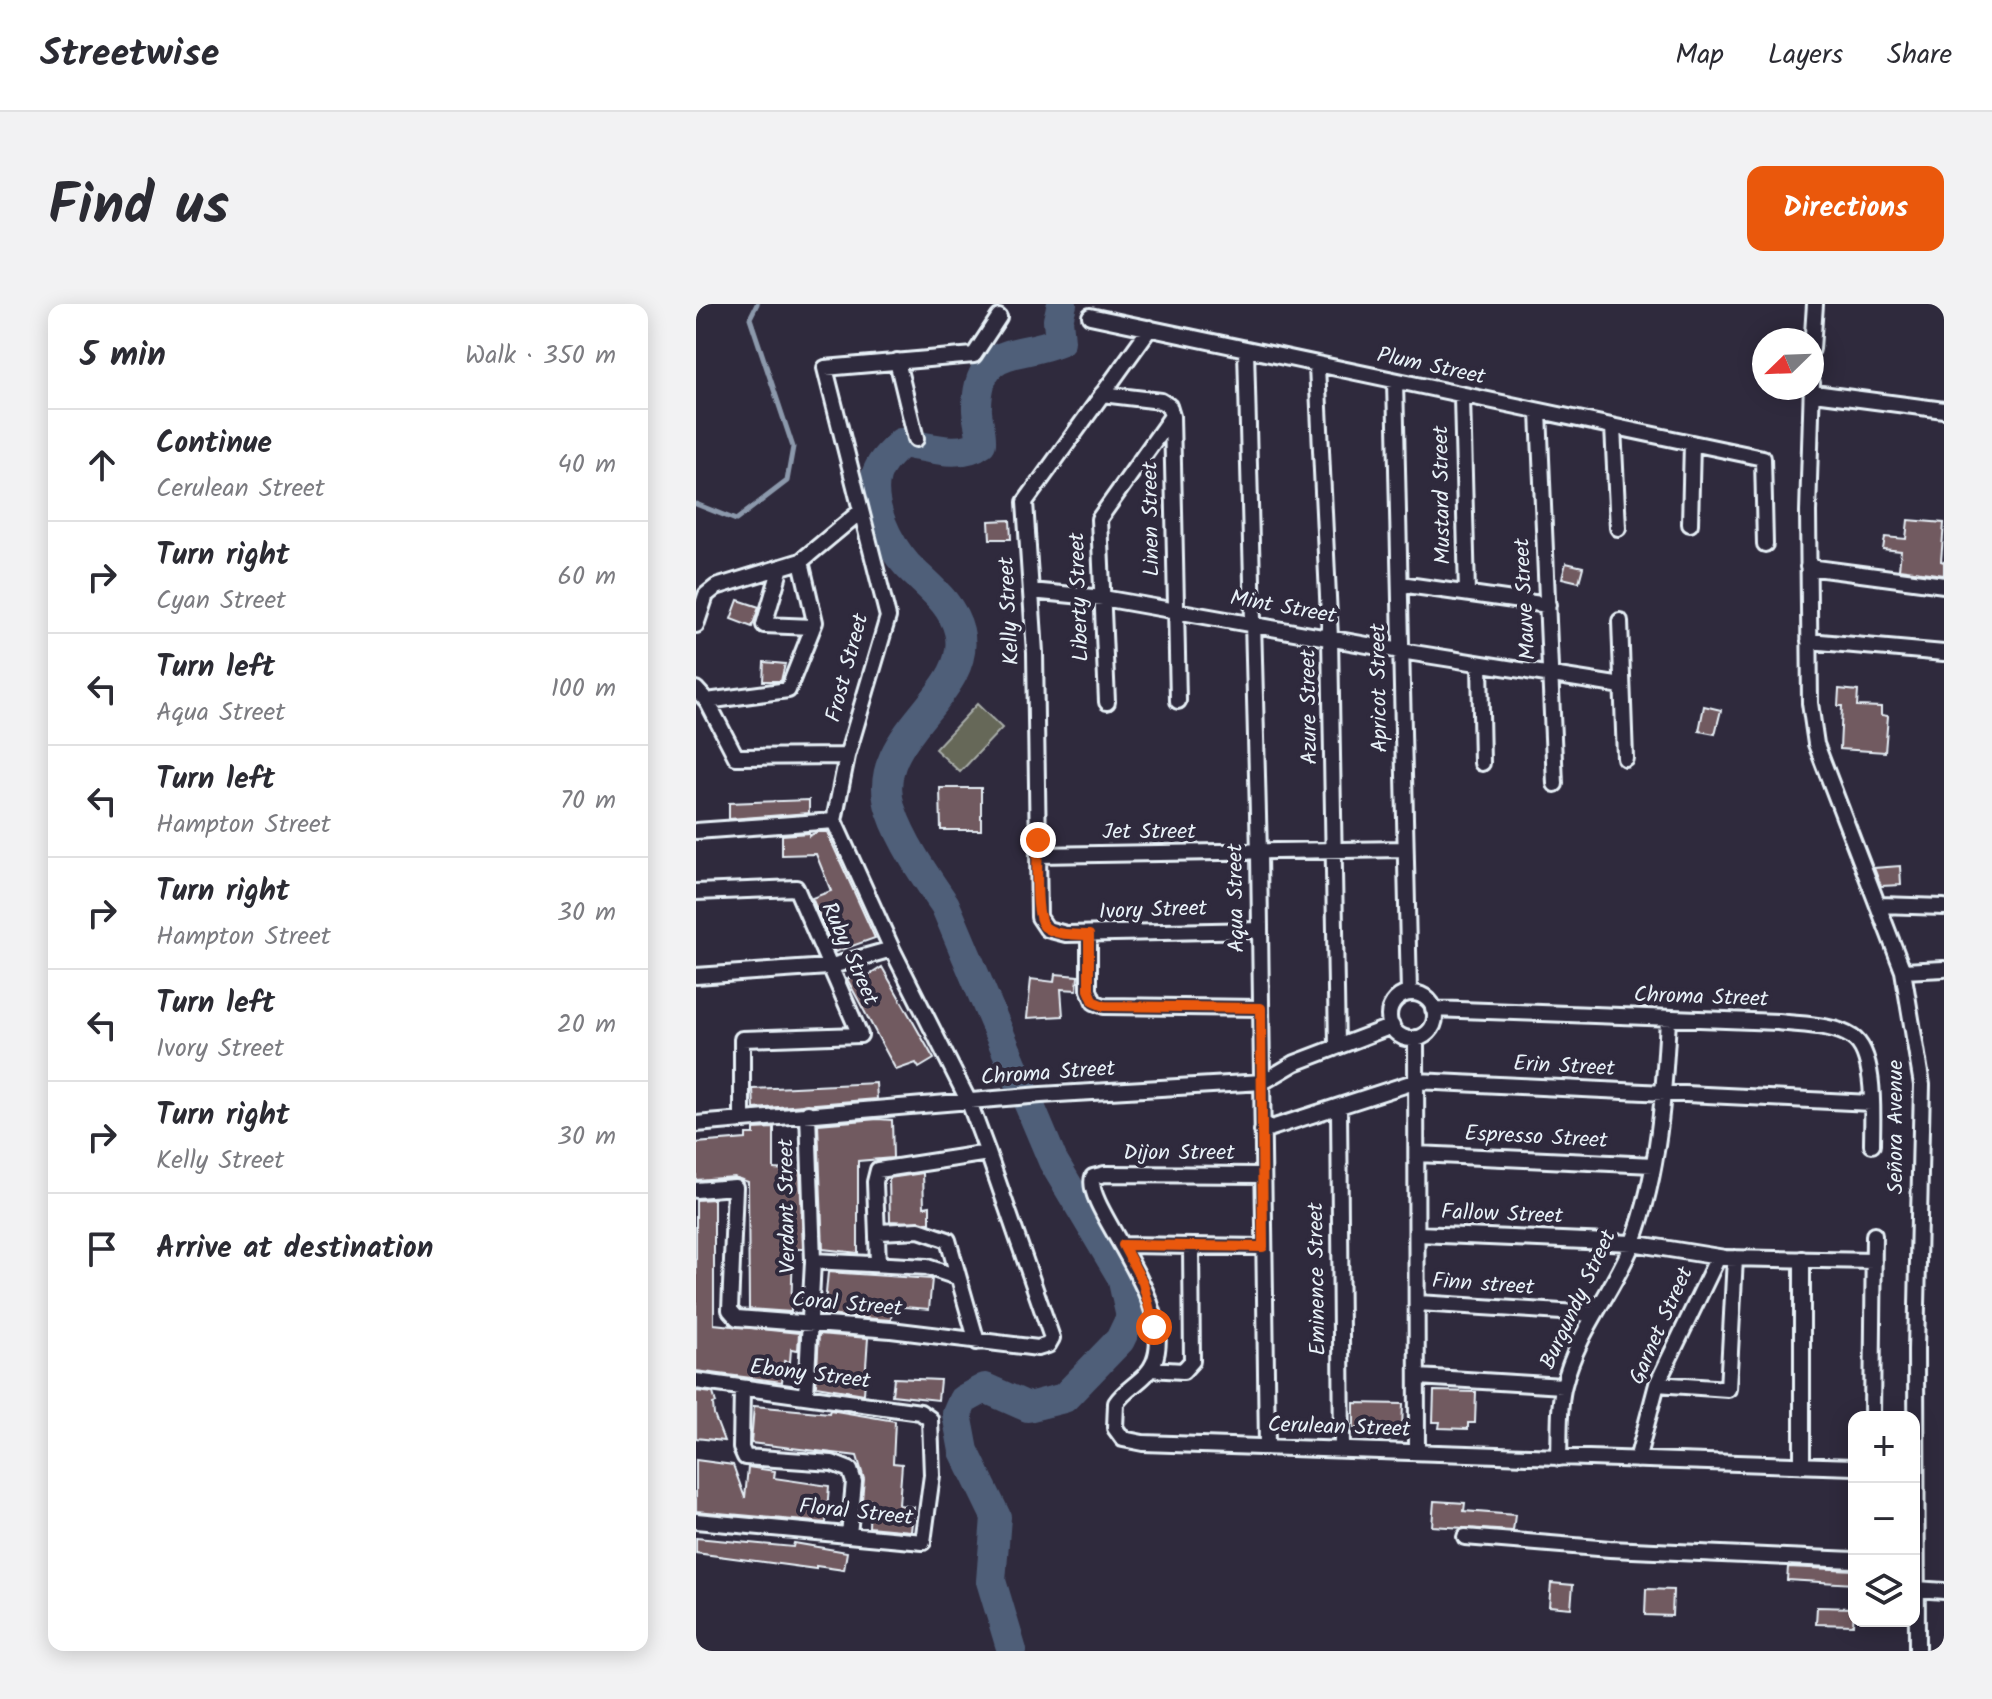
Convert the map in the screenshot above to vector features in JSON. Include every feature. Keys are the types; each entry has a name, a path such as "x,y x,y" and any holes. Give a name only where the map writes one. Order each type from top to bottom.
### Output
{"street":[{"path":"1813,328 1815,304"},
{"name":"Plum Street","path":"1090,316 1763,458 1765,544"},
{"name":"Frost Street","path":"834,821 847,756 888,617 825,368 974,355 999,317"},
{"name":"Kelly Street","path":"1047,929 1039,917 1031,591 1025,502 1150,328"},
{"name":"Aqua Street","path":"1246,349 1259,853 1267,1447"},
{"path":"897,361 916,439"},
{"name":"Azure Street","path":"1317,366 1330,638 1337,1047"},
{"name":"Apricot Street","path":"1395,381 1409,993"},
{"path":"1824,389 1944,410"},
{"path":"1102,394 1161,401 1169,406 1172,416"},
{"name":"Mustard Street","path":"1462,396 1467,593"},
{"name":"Señora Avenue","path":"1813,400 1808,567 1810,703 1819,757 1880,905 1903,971 1922,1085 1916,1350 1917,1555"},
{"name":"Mauve Street","path":"1539,412 1555,784"},
{"name":"Liberty Street","path":"1107,702 1099,519 1172,416"},
{"name":"Linen Street","path":"1172,416 1178,701"},
{"path":"1613,427 1618,528"},
{"path":"1690,524 1692,443"},
{"path":"696,625 706,595 716,587 801,561 861,511"},
{"path":"707,701 788,690 813,627 801,561"},
{"path":"781,567 764,625 813,627"},
{"path":"1808,567 1944,585"},
{"name":"Mustard Street","path":"1400,584 1548,605"},
{"name":"Mint Street","path":"1031,591 1103,598 1401,651 1622,686"},
{"path":"1620,621 1625,758"},
{"path":"1809,641 1944,653"},
{"path":"1480,664 1482,763"},
{"path":"696,689 707,701 736,757 847,756"},
{"path":"696,831 834,821 892,949 969,1102 988,1153 878,1170 875,1182 878,1264"},
{"name":"Jet Street","path":"1038,855 1405,849"},
{"name":"Ruby Street","path":"696,892 796,888 860,1035 742,1039 742,1120"},
{"path":"1880,905 1944,907"},
{"name":"Ivory Street","path":"1047,929 1089,935 1260,930"},
{"path":"1089,935 1089,990 1094,1002 1104,1006 1261,1008"},
{"path":"696,976 828,967 892,949"},
{"path":"1903,971 1944,969"},
{"path":"1409,993 1427,999 1433,1009 1432,1026 1416,1038 1402,1037 1392,1026 1393,1004 1409,993"},
{"name":"Chroma Street","path":"1433,1009 1778,1022 1832,1030 1853,1037 1863,1052 1870,1079 1871,1103"},
{"name":"Burgundy Street","path":"1559,1458 1563,1386 1593,1314 1632,1243 1653,1165 1664,1094 1668,1020"},
{"name":"Chroma Street","path":"696,1124 1041,1095 1263,1082 1282,1069 1392,1026"},
{"path":"1416,1038 1417,1452"},
{"name":"Erin Street","path":"1262,1131 1417,1081 1871,1103"},
{"path":"1871,1103 1872,1145"},
{"name":"Eminence Street","path":"1339,1108 1342,1450"},
{"name":"Verdant Street","path":"806,1395 813,1261 808,1113"},
{"name":"Coral Street","path":"696,1190 735,1187 732,1315 1038,1348 1048,1345 1052,1338 988,1153"},
{"name":"Espresso Street","path":"1417,1154 1653,1165"},
{"name":"Dijon Street","path":"1123,1245 1091,1189 1090,1182 1097,1175 1262,1175"},
{"path":"879,1232 919,1230 948,1240 977,1342"},
{"name":"Fallow Street","path":"1418,1234 1632,1243 1718,1257 1874,1261"},
{"path":"1872,1411 1874,1235"},
{"path":"1191,1246 1192,1361 1183,1371 1150,1369 1156,1351 1154,1327 1143,1283 1123,1245 1263,1247"},
{"name":"Garnet Street","path":"1637,1460 1657,1384 1718,1257"},
{"path":"1657,1384 1728,1389 1735,1258"},
{"path":"1802,1259 1802,1466"},
{"path":"813,1261 927,1267 957,1277"},
{"name":"Finn street","path":"1418,1303 1593,1314"},
{"name":"Cerulean Street","path":"1150,1369 1116,1403 1115,1428 1123,1439 1342,1450 1848,1467"},
{"path":"1418,1377 1563,1386"},
{"name":"Ebony Street","path":"696,1381 920,1412"},
{"path":"742,1389 741,1448 745,1457 832,1463 850,1470 854,1482 849,1535"},
{"name":"Floral Street","path":"696,1521 917,1543 926,1537 932,1475 930,1419 920,1412"},
{"path":"1465,1537 1610,1549 1848,1560"},
{"path":"1920,1589 1944,1591"},
{"name":"Señora Avenue","path":"1917,1627 1917,1651"}],"green space":[{"path":"977,704 1002,728 960,772 935,749"}],"building":[{"path":"1010,520 1011,539 990,539 989,521"},
{"path":"1908,520 1944,523 1941,561 1944,562 1944,575 1899,569 1901,551 1883,549 1885,537 1906,539"},
{"path":"1566,563 1583,567 1579,582 1562,578"},
{"path":"738,600 759,607 752,627 731,619"},
{"path":"764,662 785,664 781,681 763,681"},
{"path":"1839,689 1858,691 1857,706 1881,707 1881,715 1888,716 1885,752 1840,749 1842,706 1838,706"},
{"path":"1704,706 1721,710 1715,734 1699,731"},
{"path":"940,788 981,788 981,830 941,830"},
{"path":"809,800 809,813 729,819 729,803"},
{"path":"827,832 875,938 835,952 812,898 831,891 816,854 782,855 782,835 809,833 809,836"},
{"path":"1900,866 1901,885 1881,886 1874,868"},
{"path":"882,967 934,1059 919,1068 916,1063 896,1070 847,979 862,971 865,978"},
{"path":"1055,974 1078,976 1077,990 1061,989 1063,1016 1027,1018 1031,979 1054,982"},
{"path":"876,1083 877,1099 754,1109 753,1089"},
{"path":"892,1120 893,1158 858,1161 858,1253 823,1249 818,1124"},
{"path":"774,1128 774,1169 800,1171 803,1249 793,1249 791,1312 749,1309 748,1182 734,1177 696,1180 696,1143 746,1139 746,1134 754,1134 754,1129"},
{"path":"923,1173 924,1207 930,1206 930,1223 890,1221 889,1178"},
{"path":"714,1199 714,1324 799,1333 798,1350 791,1349 790,1362 784,1361 782,1382 696,1371 696,1200"},
{"path":"828,1272 932,1279 929,1309 892,1306 891,1320 824,1315"},
{"path":"819,1334 868,1338 864,1394 816,1386"},
{"path":"894,1378 940,1380 938,1400 892,1395"},
{"path":"696,1391 713,1393 716,1403 713,1404 714,1415 724,1441 696,1438"},
{"path":"1434,1391 1476,1392 1475,1423 1468,1423 1468,1429 1439,1428 1440,1422 1433,1422"},
{"path":"1354,1403 1403,1404 1402,1429 1354,1428"},
{"path":"754,1406 829,1413 830,1410 895,1421 893,1463 902,1464 899,1505 914,1507 911,1531 869,1527 870,1500 862,1500 864,1479 857,1456 751,1443"},
{"path":"696,1460 733,1465 745,1498 748,1467 775,1471 774,1478 829,1486 826,1523 696,1511"},
{"path":"1434,1501 1465,1503 1464,1511 1515,1515 1513,1531 1432,1526"},
{"path":"696,1538 793,1547 794,1543 847,1552 844,1570 816,1566 816,1569 696,1553"},
{"path":"1788,1567 1848,1570 1848,1584 1787,1580"},
{"path":"1551,1583 1573,1585 1571,1608 1549,1606"},
{"path":"1646,1589 1673,1590 1672,1616 1645,1615"},
{"path":"1817,1607 1848,1608 1848,1625 1816,1624"}],"waterway":[{"path":"696,504 736,520 787,481 793,447 750,318 757,304"},
{"path":"1012,1651 991,1581 996,1517 964,1451 957,1414 963,1400 985,1388 1028,1407 1064,1398 1120,1340 1131,1317 1122,1277 1053,1161 945,905 908,847 891,810 887,784 893,760 905,738 951,676 960,654 959,631 951,611 893,546 877,511 874,487 880,466 901,443 953,451 973,448 981,443 977,406 979,386 985,372 993,362 1003,357 1060,341 1058,320 1062,304"}],"route":[{"path":"1038,840 1039,917 1047,929 1089,935 1089,990 1094,1002 1104,1006 1261,1008 1263,1247 1123,1245 1138,1269 1154,1327"}]}
